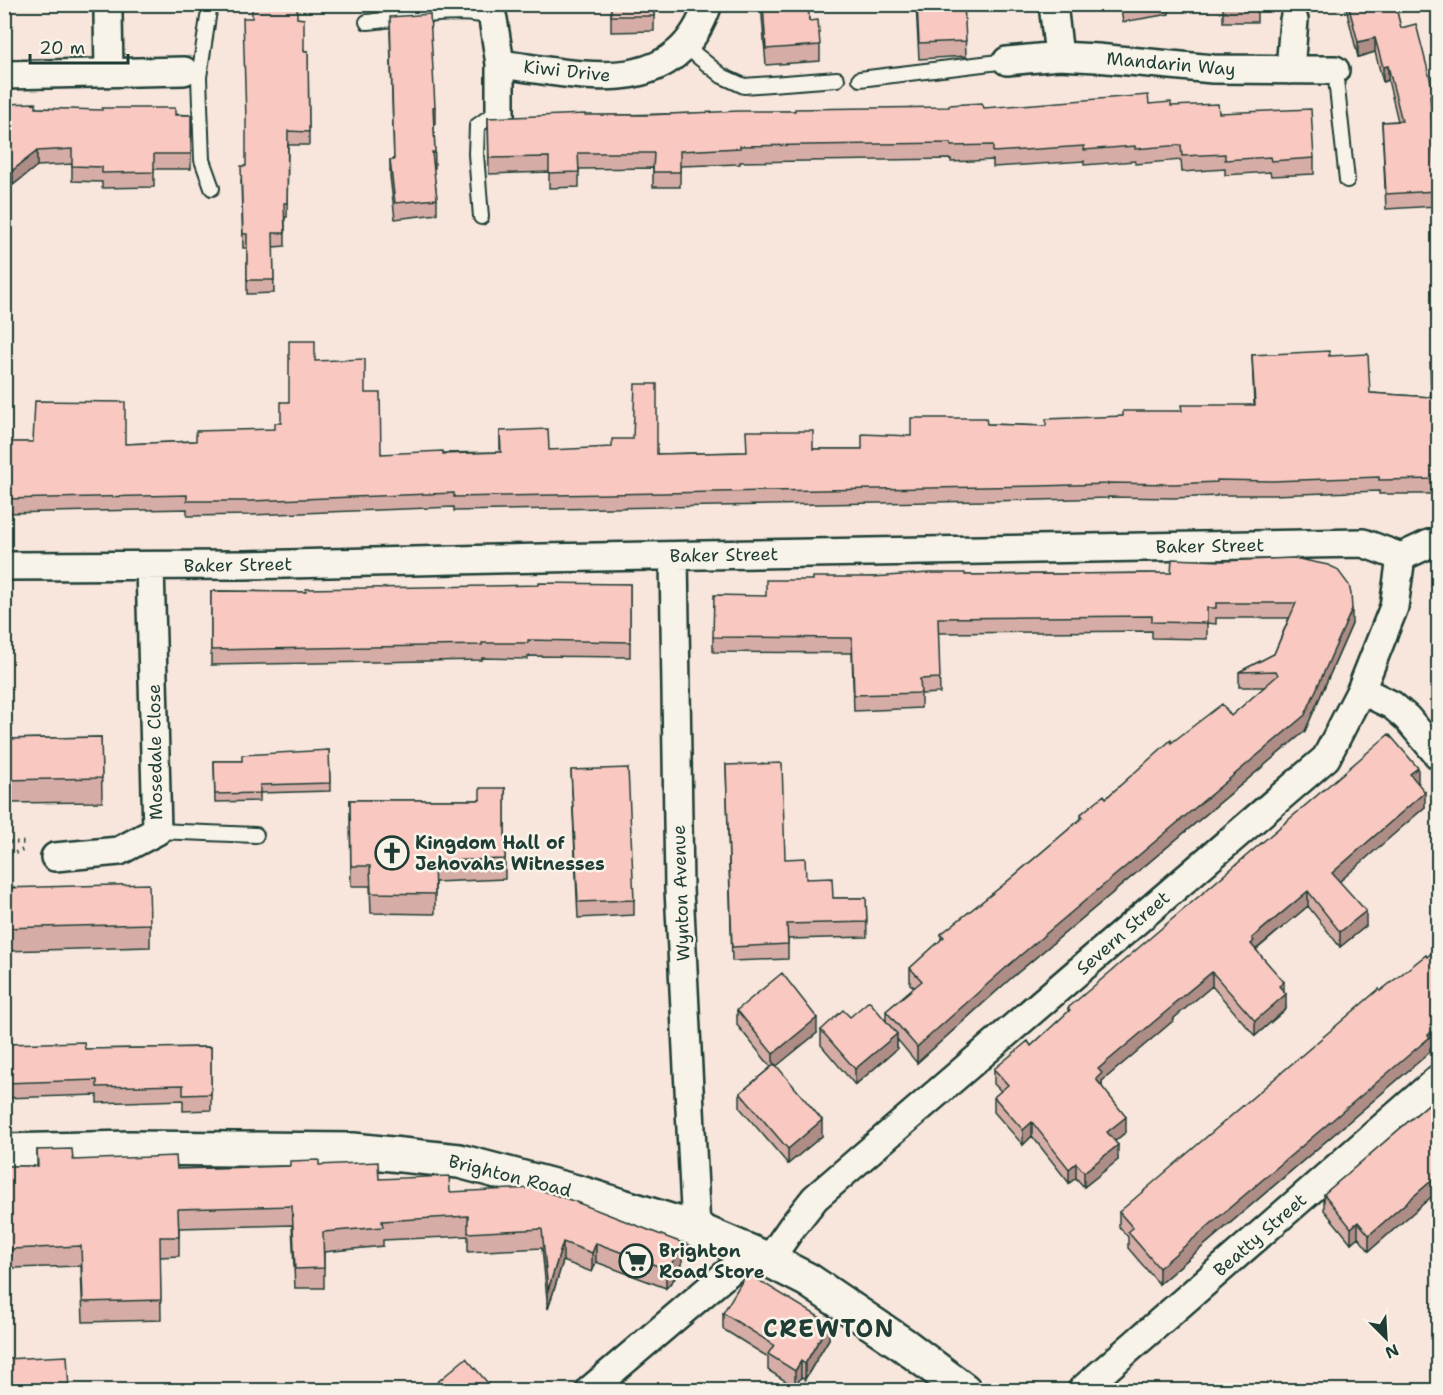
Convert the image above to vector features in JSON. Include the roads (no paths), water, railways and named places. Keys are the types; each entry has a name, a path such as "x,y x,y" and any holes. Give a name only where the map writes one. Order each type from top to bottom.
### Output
{"street":[{"name":"Kiwi Drive","path":"500,64 611,77 655,68 672,58 685,46 701,24 708,4"},
{"path":"1053,4 1059,56"},
{"path":"108,14 109,72"},
{"path":"493,19 500,64 501,117"},
{"path":"1290,70 1294,20"},
{"name":"Mandarin Way","path":"1007,61 1059,56 1213,69 1335,70"},
{"path":"4,75 109,72 192,74"},
{"name":"Baker Street","path":"4,566 150,566 1363,543 1401,557"},
{"path":"1401,557 1429,544 1438,543"},
{"name":"Wynton Avenue","path":"674,556 680,889 696,1229"},
{"name":"Severn Street","path":"590,1390 760,1256 792,1227 816,1198 1326,758 1361,690 1394,606 1401,557"},
{"name":"Mosedale Close","path":"40,849 119,851 157,831 150,566"},
{"path":"1361,690 1392,705 1407,718 1438,754"},
{"name":"Beatty Street","path":"1082,1390 1438,1079"},
{"name":"Brighton Road","path":"4,1151 130,1148 353,1150 459,1161 547,1184 696,1229 760,1256 808,1280 904,1345 964,1390"}],"lane":[{"path":"210,4 192,74 202,160 212,188"},
{"path":"367,22 460,14 486,15 493,19"},
{"path":"685,46 722,76 744,86 837,79"},
{"path":"860,79 1007,61"},
{"path":"1335,70 1347,180"},
{"path":"481,217 476,154 477,126 488,118 501,117"},
{"path":"157,831 256,835"}],"place":[{"name":"Kingdom Hall of Jehovahs Witnesses","path":"392,853"},
{"name":"Brighton Road Store","path":"636,1261"}],"district":[{"name":"CREWTON","path":"829,1329"}]}
